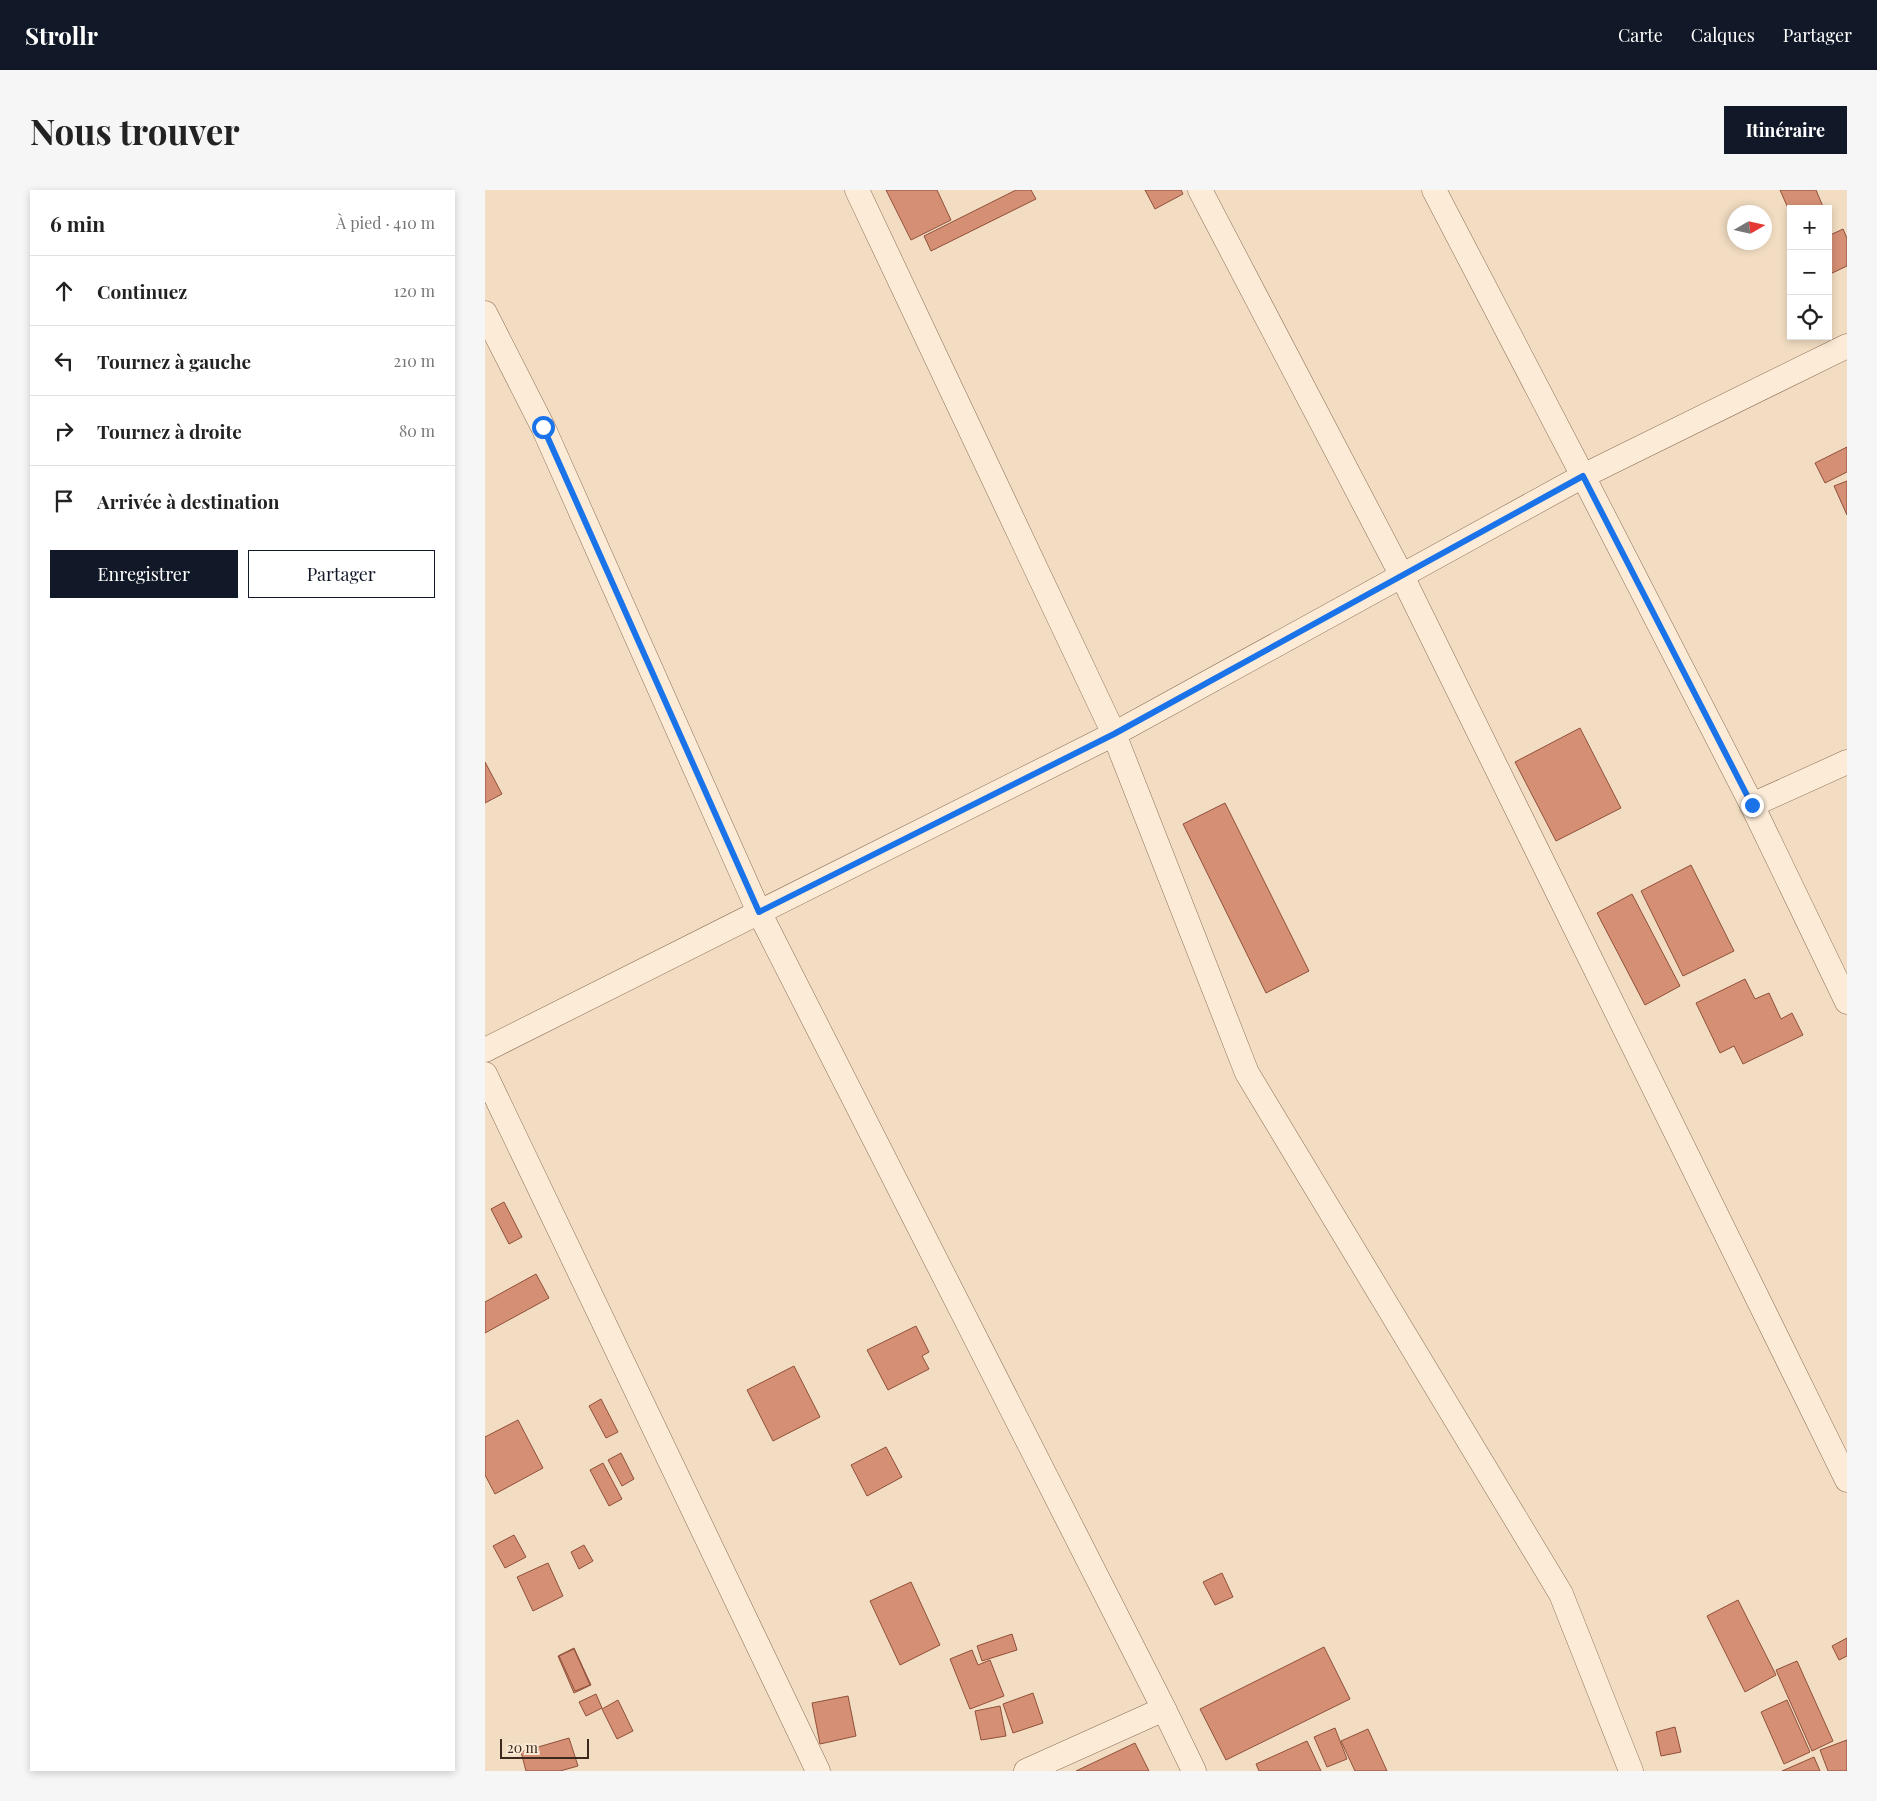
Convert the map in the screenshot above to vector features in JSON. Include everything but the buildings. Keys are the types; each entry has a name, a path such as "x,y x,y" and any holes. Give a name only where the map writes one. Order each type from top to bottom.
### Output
{"street":[{"path":"857,190 1114,734 1247,1073 1561,1594 1631,1771"},
{"path":"1199,190 1402,576 1847,1480"},
{"path":"1433,190 1752,805 1847,1002"},
{"path":"485,313 543,427 759,912 1194,1771"},
{"path":"485,1050 1114,734 1583,476 1847,346"},
{"path":"1752,805 1847,762"},
{"path":"485,1074 817,1771"},
{"path":"1026,1771 1164,1709"}],"route":[{"path":"543,427 759,912 1114,734 1583,476 1752,805"}]}
